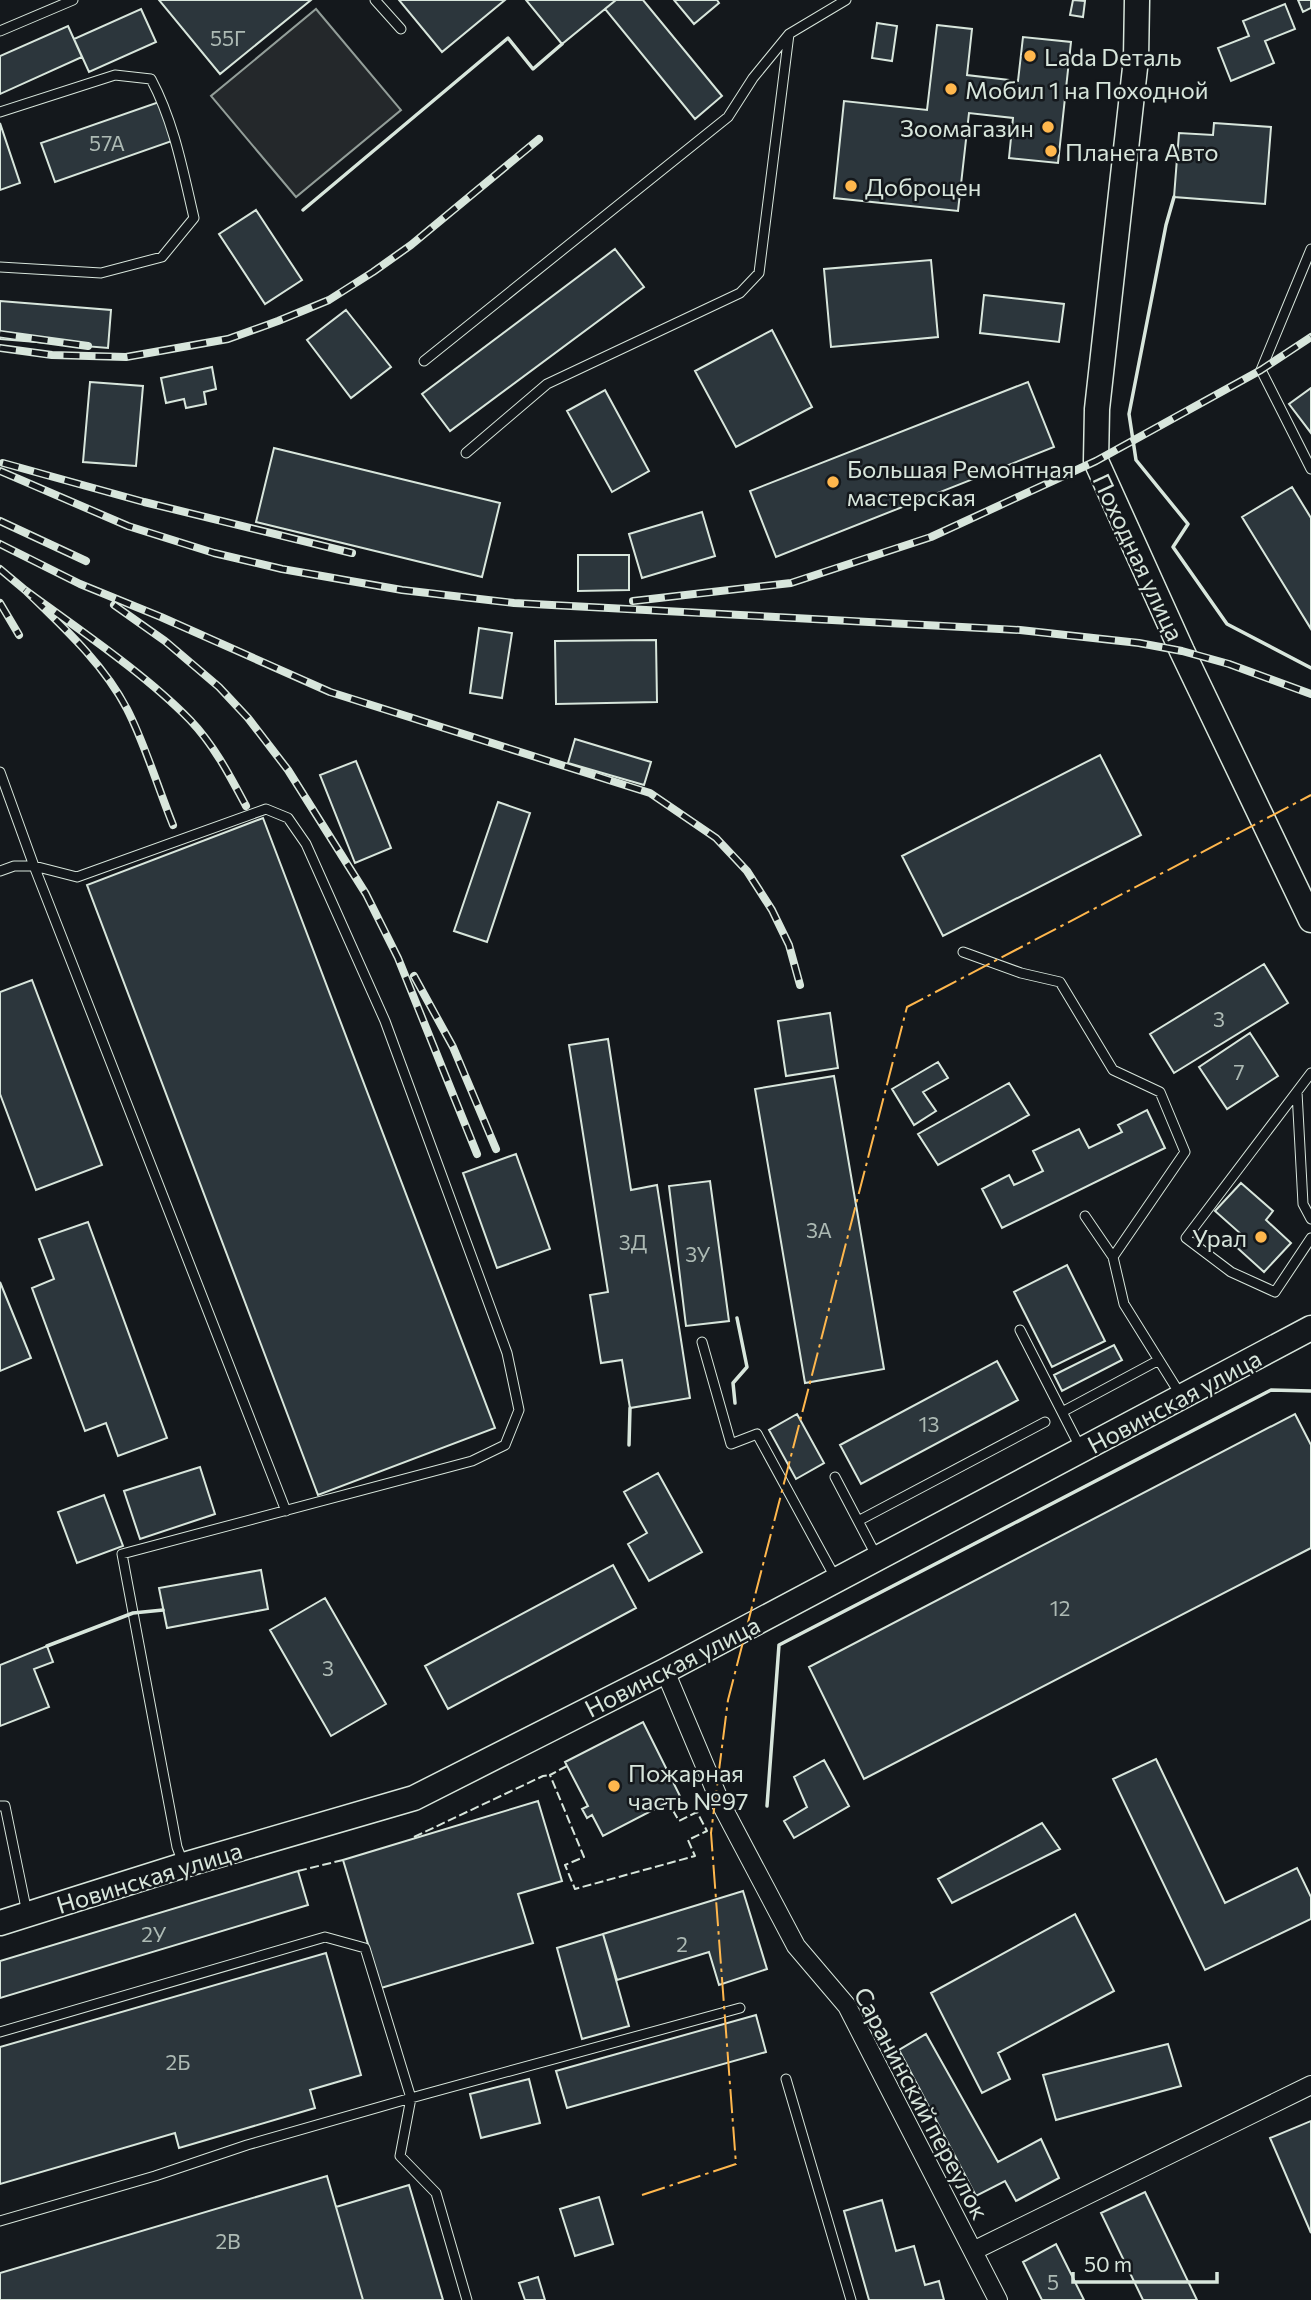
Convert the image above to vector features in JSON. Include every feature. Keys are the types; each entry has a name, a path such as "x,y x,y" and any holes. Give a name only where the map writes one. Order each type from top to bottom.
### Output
{"main road":[{"name":"Походная улица","path":"1137,0 1136,59 1097,409 1096,461 1182,651 1311,919"},
{"name":"Новинская улица","path":"0,1923 184,1865 415,1798 665,1671 1311,1328"}],"street":[{"name":"Саранинский переулок","path":"665,1671 721,1804 789,1934 847,2006 998,2300"},
{"path":"973,2252 1311,2085"}],"lane":[{"path":"0,30 73,0"},
{"path":"375,0 401,29"},
{"path":"424,361 729,117 753,78 789,34 846,0"},
{"path":"466,453 547,384 740,293 759,272 789,34"},
{"path":"0,112 115,75 151,79 162,99 176,142 194,218 162,257 102,273 0,267"},
{"path":"1311,249 1261,370 1311,469"},
{"path":"0,772 34,866 286,1511"},
{"path":"0,872 14,866 34,866 77,877 266,809 288,818 306,844 385,1021 507,1353 519,1410 505,1445 472,1461 122,1554 177,1847 184,1865"},
{"path":"962,952 1021,973 1060,982 1113,1070 1160,1092 1185,1152 1113,1257"},
{"path":"1311,1073 1186,1238 1231,1272 1275,1292 1311,1238"},
{"path":"1297,1092 1303,1204 1311,1219"},
{"path":"1085,1216 1113,1257 1124,1304 1182,1397"},
{"path":"1020,1330 1082,1450"},
{"path":"702,1342 731,1444 757,1434 837,1580"},
{"path":"1062,1412 1159,1360"},
{"path":"858,1521 1045,1422"},
{"path":"835,1476 878,1558"},
{"path":"0,1806 5,1806 27,1915"},
{"path":"0,2032 325,1937 365,1948 411,2098 400,2156 436,2193 467,2300"},
{"path":"0,2221 155,2176 247,2145 740,2008"},
{"path":"786,2080 851,2300"}],"shaded area":[{"path":"316,9 401,110 296,197 211,96"}],"building":[{"path":"159,0 311,0 220,74"},
{"path":"399,0 505,0 442,52"},
{"path":"526,0 616,0 562,44"},
{"path":"616,0 643,0 722,96 695,119 605,9"},
{"path":"674,0 717,0 719,3 694,24"},
{"path":"1073,0 1085,1 1083,17 1070,15"},
{"path":"1298,0 1311,0 1311,8 1303,12"},
{"path":"1285,4 1295,29 1265,41 1274,63 1231,81 1218,48 1249,36 1243,21"},
{"path":"141,9 156,42 89,72 74,39"},
{"path":"877,23 897,26 892,61 872,58"},
{"path":"937,25 972,29 967,75 1018,81 1023,37 1071,42 1058,163 1009,158 1013,118 969,113 958,211 834,198 844,101 927,110"},
{"path":"68,26 82,57 0,94 0,56"},
{"path":"159,102 172,141 55,182 41,143"},
{"path":"0,123 20,183 0,190"},
{"path":"1214,123 1271,127 1265,204 1174,197 1179,133 1213,135"},
{"path":"256,210 302,280 265,304 219,234"},
{"path":"615,249 644,287 450,431 422,394"},
{"path":"931,260 938,337 831,347 824,269"},
{"path":"984,295 1064,304 1059,342 980,333"},
{"path":"0,301 111,310 108,348 0,339"},
{"path":"346,310 391,367 351,398 307,340"},
{"path":"772,330 812,407 736,447 695,371"},
{"path":"212,367 216,389 204,392 206,404 186,408 184,399 166,403 161,378"},
{"path":"90,382 143,386 136,466 83,462"},
{"path":"1028,382 1054,447 776,557 750,491"},
{"path":"1311,388 1311,433 1289,404"},
{"path":"605,390 649,471 612,492 567,411"},
{"path":"274,448 500,503 482,577 256,522"},
{"path":"1292,487 1311,518 1311,629 1242,517"},
{"path":"702,512 715,556 642,578 629,534"},
{"path":"578,555 629,555 629,590 578,591"},
{"path":"479,628 512,633 502,698 470,693"},
{"path":"656,640 657,702 556,704 555,641"},
{"path":"575,739 651,762 644,785 568,763"},
{"path":"1100,755 1141,835 943,936 902,856"},
{"path":"356,761 391,848 355,863 320,775"},
{"path":"498,802 530,813 487,942 454,931"},
{"path":"263,818 495,1428 318,1495 87,885"},
{"path":"1264,964 1288,1003 1174,1073 1150,1034"},
{"path":"32,980 102,1165 36,1190 0,1094 0,992"},
{"path":"830,1013 838,1068 786,1076 778,1021"},
{"path":"1250,1033 1278,1076 1227,1109 1199,1067"},
{"path":"608,1039 631,1190 657,1185 690,1398 630,1408 622,1360 601,1363 590,1295 608,1292 569,1045"},
{"path":"938,1062 948,1078 923,1092 936,1111 914,1125 892,1089"},
{"path":"834,1076 884,1369 805,1383 755,1089"},
{"path":"1009,1083 1029,1115 938,1165 918,1134"},
{"path":"1147,1110 1165,1148 1002,1228 982,1189 1009,1175 1014,1185 1043,1171 1033,1151 1079,1129 1089,1148 1122,1132 1118,1125"},
{"path":"516,1154 550,1249 497,1268 463,1173"},
{"path":"710,1181 729,1321 686,1326 669,1186"},
{"path":"1241,1183 1273,1211 1266,1220 1291,1243 1264,1272 1233,1244 1241,1234 1215,1211"},
{"path":"88,1222 167,1438 118,1456 106,1423 85,1431 32,1288 54,1279 39,1239"},
{"path":"1067,1265 1105,1341 1052,1367 1014,1292"},
{"path":"0,1282 31,1358 0,1371"},
{"path":"1114,1345 1122,1360 1062,1391 1054,1375"},
{"path":"997,1361 1018,1400 861,1484 840,1445"},
{"path":"797,1414 824,1463 796,1479 769,1430"},
{"path":"1295,1414 1311,1445 1311,1548 864,1779 809,1667"},
{"path":"200,1467 215,1514 140,1539 124,1491"},
{"path":"658,1473 702,1552 649,1581 628,1544 647,1533 624,1492"},
{"path":"104,1495 123,1546 77,1563 58,1512"},
{"path":"613,1565 636,1608 448,1709 425,1666"},
{"path":"261,1570 268,1609 167,1628 159,1588"},
{"path":"325,1598 386,1704 331,1736 270,1630"},
{"path":"47,1646 53,1662 34,1669 49,1707 0,1726 0,1665"},
{"path":"643,1722 680,1796 603,1836 592,1815 587,1818 582,1809 588,1806 565,1762"},
{"path":"1156,1759 1225,1903 1297,1868 1311,1897 1311,1919 1205,1970 1113,1779"},
{"path":"824,1760 849,1806 794,1838 784,1821 807,1807 794,1777"},
{"path":"538,1801 562,1881 518,1894 533,1943 381,1988 343,1860"},
{"path":"1042,1823 1060,1849 952,1903 938,1879"},
{"path":"298,1871 308,1905 0,1998 0,1961"},
{"path":"743,1891 767,1969 719,1985 709,1952 617,1980 603,1934"},
{"path":"1075,1914 1114,1991 998,2053 1010,2079 982,2093 931,1993"},
{"path":"603,1934 629,2026 582,2039 557,1948"},
{"path":"326,1953 361,2075 310,2090 315,2108 179,2148 175,2133 0,2184 0,2047"},
{"path":"756,2015 766,2052 567,2108 556,2071"},
{"path":"926,2034 998,2162 1041,2139 1059,2178 1016,2201 1005,2181 976,2196 899,2050"},
{"path":"1168,2044 1181,2086 1056,2120 1043,2075"},
{"path":"529,2079 540,2123 481,2138 470,2094"},
{"path":"1311,2121 1311,2233 1270,2138"},
{"path":"327,2176 363,2300 0,2300 0,2273"},
{"path":"409,2185 443,2300 363,2300 336,2207"},
{"path":"1145,2192 1197,2300 1143,2300 1101,2213"},
{"path":"599,2197 613,2244 575,2256 560,2209"},
{"path":"882,2200 896,2251 914,2246 925,2285 939,2281 944,2300 869,2300 844,2211"},
{"path":"1056,2244 1084,2300 1042,2300 1023,2262"},
{"path":"538,2277 545,2300 525,2300 519,2283"}],"railway":[{"path":"0,348 52,355 126,357 228,339 278,321 329,300 373,272 411,245 539,139"},
{"path":"0,334 88,346"},
{"path":"633,601 791,583 931,537 1096,461 1261,370 1311,337"},
{"path":"3,463 144,502 352,553"},
{"path":"0,471 128,526 214,553 282,569 402,590 514,603 1020,630 1139,643 1229,664 1311,694"},
{"path":"0,521 86,561"},
{"path":"0,544 80,584 330,692 650,793 716,838 747,871 772,910 789,945 800,985"},
{"path":"0,569 25,590"},
{"path":"173,825 140,737 117,692 81,646 25,590 132,668 190,720 214,750 246,806"},
{"path":"0,603 19,635"},
{"path":"114,605 165,641 219,687 248,718 288,770 366,894 398,958 477,1154"},
{"path":"414,976 453,1047 496,1149"}],"fence":[{"path":"567,1766 550,1775 584,1857 565,1865 575,1889 695,1856 688,1840 707,1831 697,1812 679,1821 668,1802"},
{"path":"414,1837 550,1775"},
{"path":"298,1871 343,1860"}],"wall":[{"path":"303,210 508,38 533,69 562,44"},
{"path":"1174,197 1166,225 1129,414 1136,460 1188,524 1173,547 1227,624 1311,668"},
{"path":"735,1403 733,1383 747,1367 737,1318"},
{"path":"767,1806 779,1645 1271,1390 1311,1391"},
{"path":"629,1445 630,1408"},
{"path":"47,1646 133,1613 163,1610"}],"power":[{"path":"642,2195 736,2164 711,1833 728,1700 907,1007 1311,795"}],"place":[{"name":"Lada Dеталь","path":"1030,56"},
{"name":"Мобил 1 на Походной","path":"951,89"},
{"name":"Зоомагазин","path":"1048,127"},
{"name":"Планета Авто","path":"1051,151"},
{"name":"Доброцен","path":"851,186"},
{"name":"Большая Ремонтная мастерская","path":"833,482"},
{"name":"Урал","path":"1261,1237"},
{"name":"Пожарная часть №97","path":"614,1786"}]}
